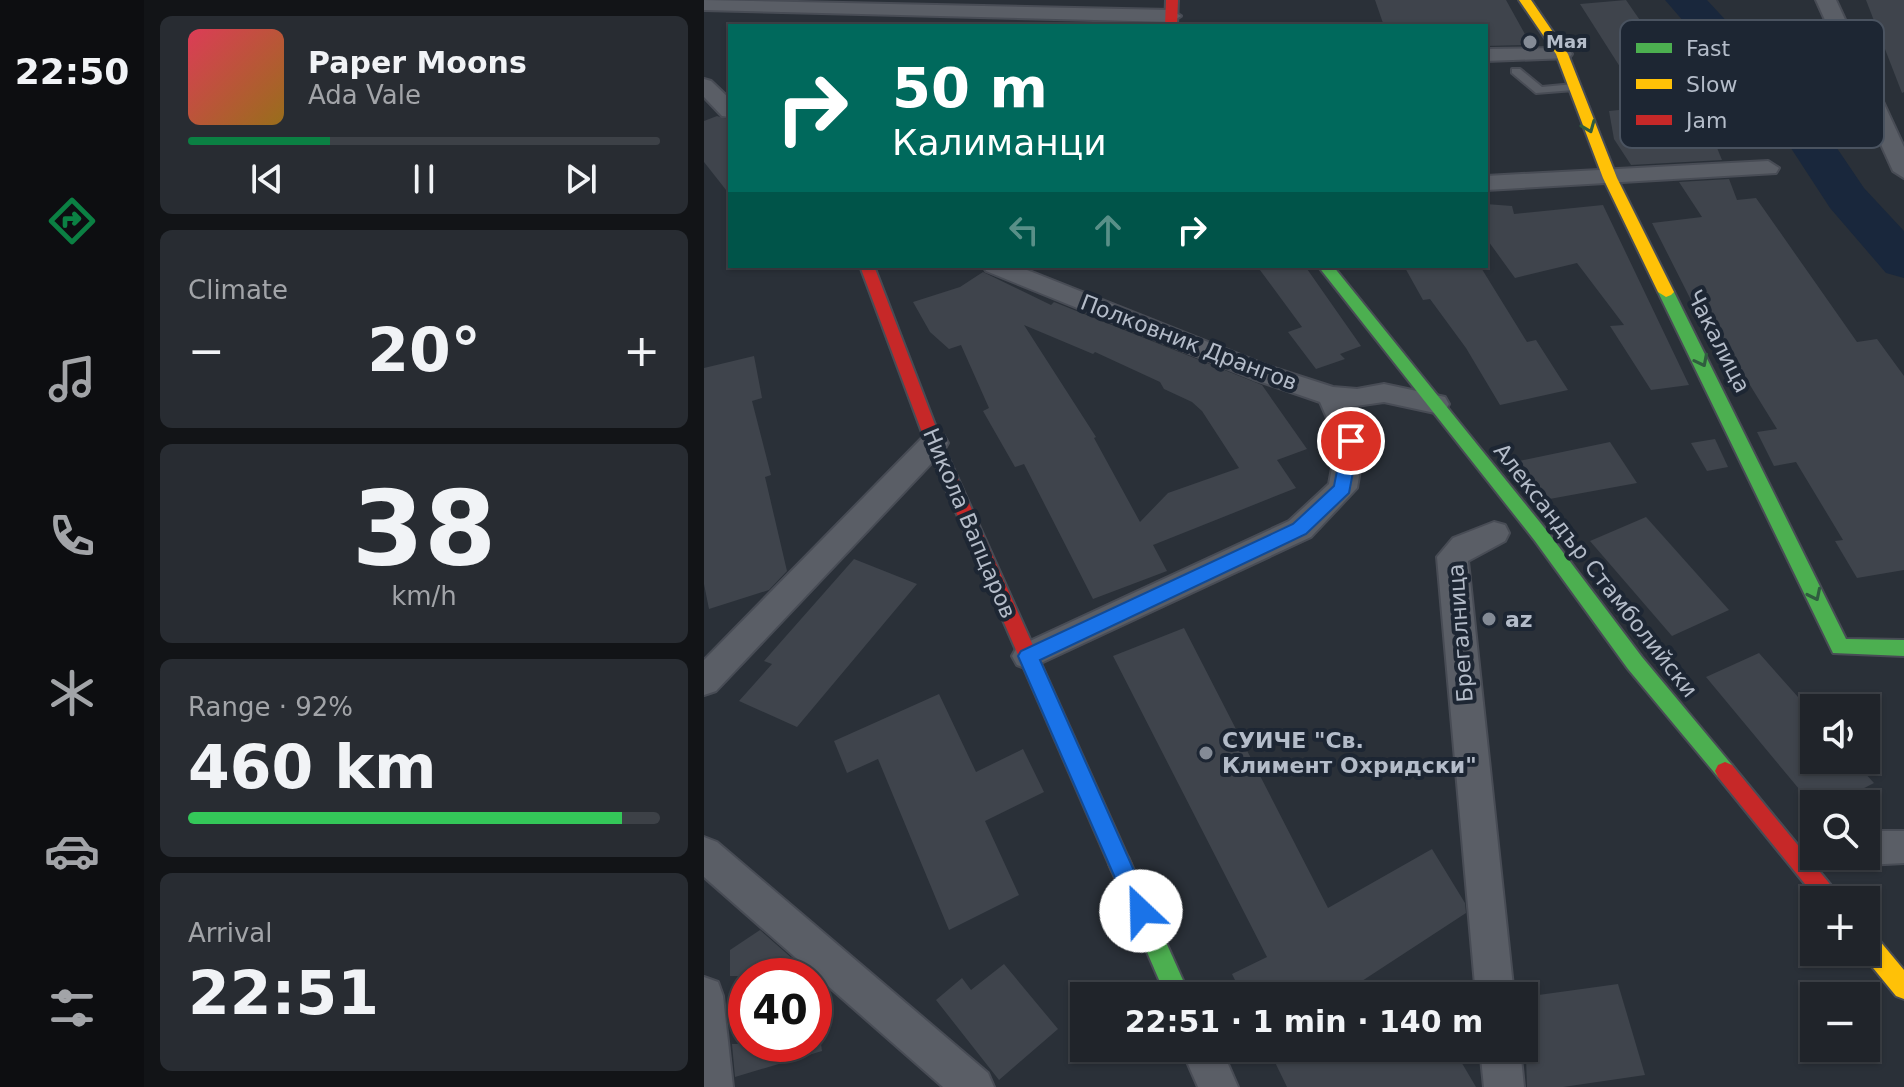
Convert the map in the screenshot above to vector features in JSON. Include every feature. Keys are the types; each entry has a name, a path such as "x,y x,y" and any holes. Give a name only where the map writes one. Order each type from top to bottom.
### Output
{"street":[{"name":"Чакалица","path":"1525,0 1562,54 1610,178 1840,647 1904,648"},
{"path":"1826,0 1835,20"},
{"path":"704,4 939,6 1062,20 1171,14"},
{"path":"1488,55 1562,54"},
{"path":"704,85 728,109"},
{"path":"1884,127 1902,166"},
{"path":"1488,183 1768,168"},
{"name":"Никола Вапцаров","path":"868,268 934,443 1172,982"},
{"name":"Полковник Дрангов","path":"1000,268 1262,373 1331,396 1357,398 1384,393 1435,404"},
{"name":"Александър Стамболийски","path":"1327,268 1534,527 1635,663 1800,847"},
{"path":"1028,656 1300,529 1343,488 1351,441 1331,396"},
{"path":"704,681 934,443"},
{"name":"Брегалница","path":"1494,533 1464,546 1452,557 1494,982"},
{"path":"1880,848 1904,847"},
{"path":"704,854 974,1087"},
{"path":"1880,959 1904,988"},
{"path":"704,996 713,1087"},
{"path":"1207,1062 1218,1087"},
{"path":"1501,1062 1504,1087"}],"lane":[{"path":"1516,71 1540,91 1574,87"}],"building":[{"path":"1375,0 1506,0 1531,45 1488,46 1488,24 1383,24"},
{"path":"1626,0 1640,20 1620,20 1620,67 1580,4"},
{"path":"1866,0 1904,0 1902,93 1884,46 1884,20 1874,20"},
{"path":"1620,110 1620,148 1717,148 1722,160 1631,165 1614,139 1609,111"},
{"path":"717,116 728,119 728,192 704,162 704,121"},
{"path":"1729,179 1737,200 1756,198 1857,342 1877,339 1904,376 1904,570 1857,578 1835,541 1843,540 1796,462 1774,466 1757,432 1777,429 1745,377 1731,379 1652,223 1702,217 1679,182"},
{"path":"1488,204 1512,206 1514,214 1603,205 1689,385 1651,390 1610,326 1624,325 1577,263 1515,278 1488,241"},
{"path":"1258,268 1306,268 1361,346 1340,354 1345,359 1316,369 1288,332 1302,327"},
{"path":"1405,268 1481,268 1527,342 1536,340 1568,390 1500,405 1466,348 1430,299 1423,300"},
{"path":"983,272 1051,305 1054,302 1262,385 1307,449 1277,460 1296,488 1153,545 1167,571 1093,599 1024,464 1015,467 983,411 989,408 961,345 949,349 930,332 913,302 960,287","holes":["1024,325 1093,354 1095,352 1160,382 1164,389 1192,402 1202,411 1239,468 1168,493 1140,522 1096,437"]},
{"path":"754,356 762,398 752,401 771,475 765,477 787,571 769,590 709,609 704,584 704,368"},
{"path":"1715,439 1728,467 1707,471 1691,443"},
{"path":"1610,442 1637,483 1544,500 1519,461"},
{"path":"1646,517 1729,610 1672,636 1590,541"},
{"path":"854,559 917,584 797,727 739,701 772,664 764,661"},
{"name":"СУИЧЕ \"Св. Климент Охридски\"","path":"1184,628 1328,908 1432,849 1465,903 1466,913 1360,982 1236,982 1232,974 1267,957 1113,656"},
{"path":"1759,653 1800,699 1800,774 1866,774 1874,783 1860,790 1800,790 1706,677"},
{"path":"939,694 976,772 1023,749 1044,792 985,821 1019,895 949,930 878,759 847,773 834,741"},
{"path":"760,930 792,958 730,958 730,950"},
{"path":"1004,964 1058,1029 999,1080 936,1000 962,978 971,990"},
{"path":"1618,984 1645,1075 1563,1087 1527,1087 1526,1062 1538,1062 1538,995"},
{"path":"734,1062 785,1062 735,1077"},
{"path":"1275,1062 1461,1062 1476,1087 1287,1087"}],"waterway":[{"path":"1685,0 1704,20"},
{"path":"1814,148 1847,198 1904,262"}],"traffic: fast":[{"path":"1327,268 1541,536 1635,663 1725,771"},
{"path":"1666,292 1840,647 1904,648"},
{"path":"1120,864 1172,982"}],"traffic: slow":[{"path":"1525,0 1562,54 1610,178 1666,292"},
{"path":"1880,959 1904,988"}],"traffic: jam":[{"path":"1171,24 1172,0"},
{"path":"868,268 934,443 1120,864"},
{"path":"1725,771 1820,886"}],"place":[{"name":"Мая","path":"1530,42"},
{"name":"az","path":"1489,619"},
{"name":"СУИЧЕ \"Св. Климент Охридски\"","path":"1206,753"}],"route":[{"path":"1141,911 1028,656 1300,529 1343,488 1351,441"}]}
